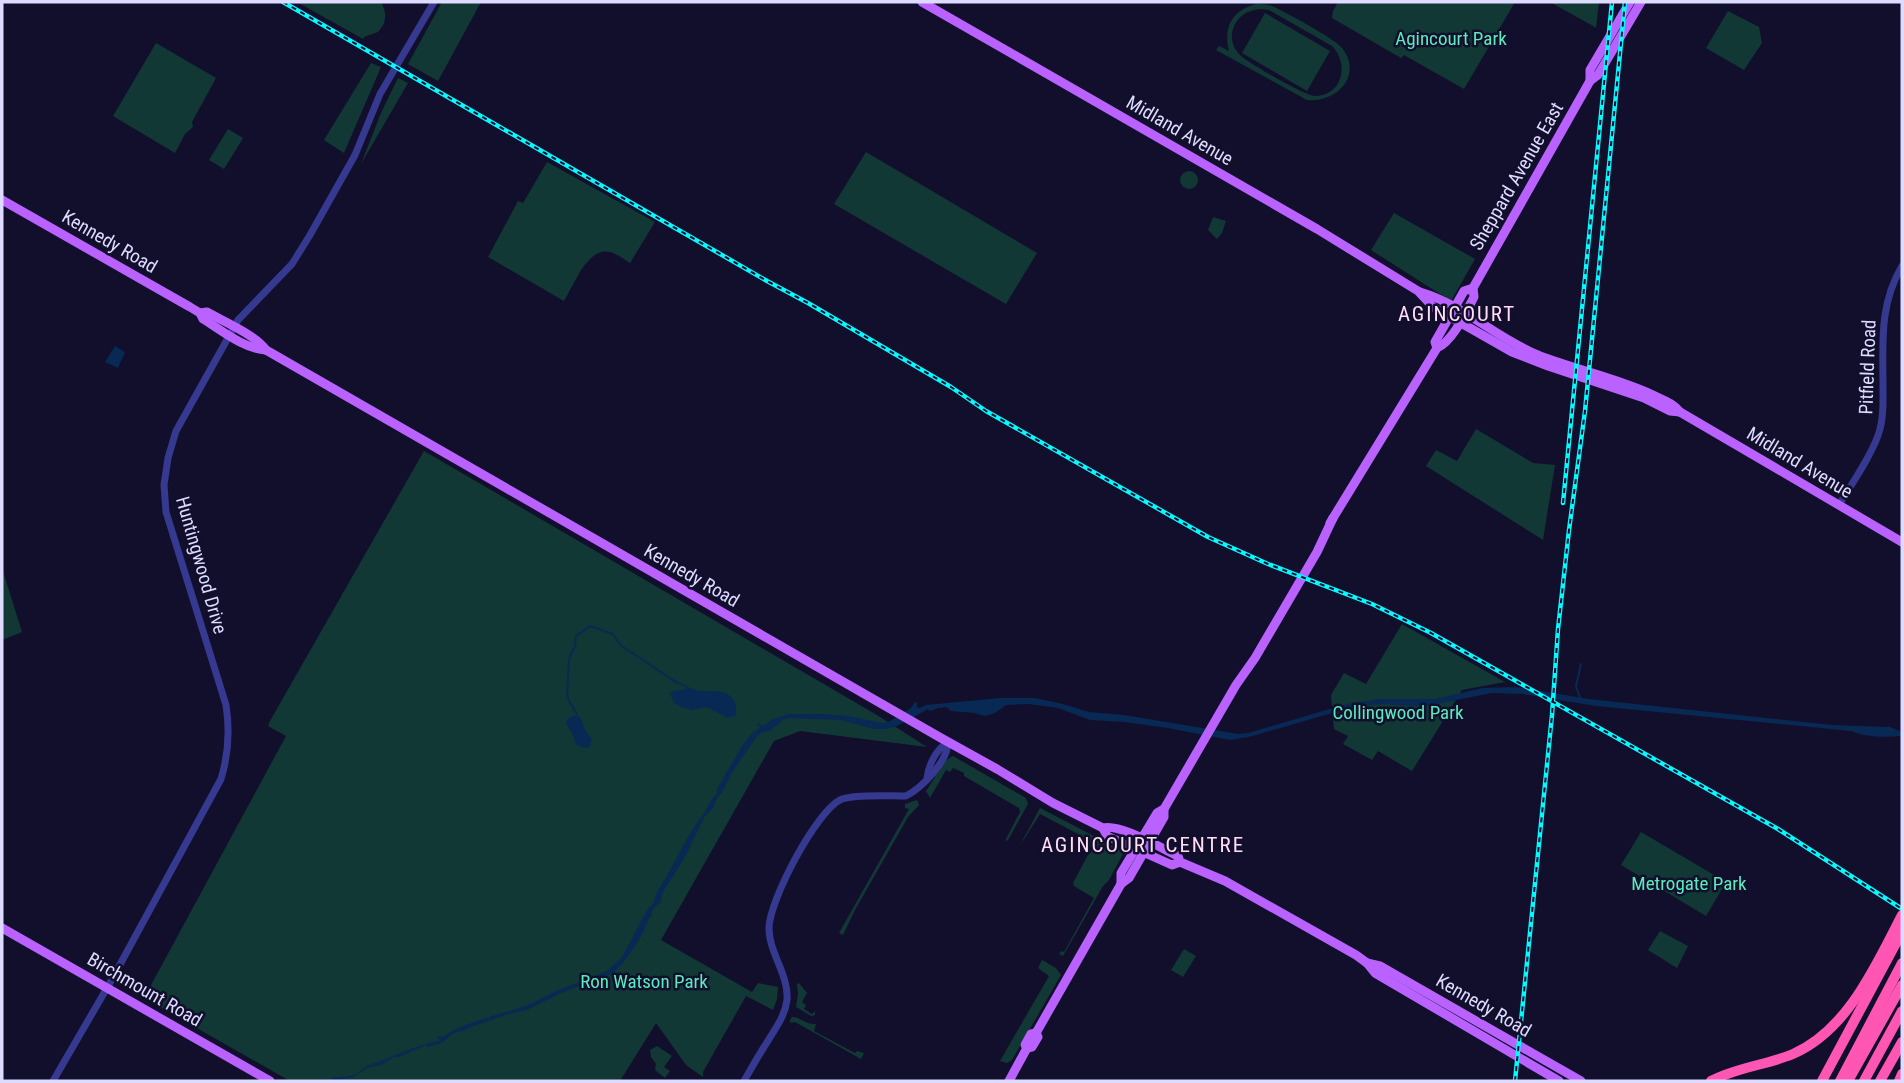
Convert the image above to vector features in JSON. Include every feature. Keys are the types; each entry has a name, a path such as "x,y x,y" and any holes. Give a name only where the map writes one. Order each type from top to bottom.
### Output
{"highway":[{"path":"1711,1081 1794,1054 1819,1039 1836,1023 1860,992 1902,915"},
{"path":"1822,1081 1902,932"},
{"path":"1840,1081 1902,963"},
{"path":"1848,1081 1902,985"},
{"path":"1864,1081 1902,1012"},
{"path":"1880,1081 1902,1042"},
{"path":"1899,1081 1902,1074"}],"main road":[{"name":"Midland Avenue","path":"922,2 1317,229 1418,292 1433,307 1512,352 1680,412 1902,542"},
{"name":"Sheppard Avenue East","path":"1590,81 1590,70 1630,2"},
{"name":"Sheppard Avenue East","path":"1009,1081 1027,1048 1025,1045 1031,1034 1036,1033 1121,884 1121,873 1146,840 1157,813 1164,809 1236,685 1257,642 1312,550 1437,348 1448,340 1460,322 1474,297 1473,288 1590,81 1598,75 1641,2"},
{"name":"Kennedy Road","path":"2,200 200,313 202,319 231,331 256,350 266,350 1054,803 1103,828 1107,836 1172,864 1180,862 1225,880 1249,893 1367,963 1376,973 1559,1081"},
{"name":"Sheppard Avenue East","path":"1437,348 1435,342 1464,291 1473,288"},
{"name":"Midland Avenue","path":"1418,292 1438,297 1524,348 1636,387 1675,405 1680,412"},
{"name":"Kennedy Road","path":"1103,828 1111,825 1146,840 1178,856 1180,862"},
{"name":"Birchmount Road","path":"2,928 270,1081"},
{"name":"Kennedy Road","path":"1367,963 1380,966 1581,1081"}],"street":[{"name":"Huntingwood Drive","path":"53,1081 221,779 226,762 230,728 226,705 166,512 164,485 167,458 176,431 238,320 292,264 310,235 355,155 380,94 434,2"},
{"name":"Pitfield Road","path":"1839,505 1881,428 1884,313 1890,290 1902,266"},
{"path":"744,1081 784,1011 787,999 786,986 771,942 769,924 776,900 799,852 827,810 837,802 855,797 906,796 918,789 927,778 928,767 940,747 948,742"}],"green space":[{"path":"297,2 381,2 384,21 378,32 363,39"},
{"path":"442,2 481,2 438,81 408,64"},
{"name":"Agincourt Park","path":"1338,2 1515,2 1464,89 1404,55 1401,58 1332,18"},
{"name":"Agincourt Park","path":"1550,2 1599,2 1596,28 1593,26"},
{"path":"1256,4 1272,6 1342,48 1350,68 1344,85 1328,97 1307,100 1216,50 1219,46 1229,51 1227,35 1231,21","holes":["1269,10 1332,46 1338,53 1342,70 1337,85 1331,91 1324,95 1308,94 1263,71 1237,52 1232,36 1237,21 1252,11"]},
{"path":"1728,11 1759,27 1762,43 1744,70 1706,48"},
{"path":"1265,13 1330,51 1307,91 1242,53"},
{"path":"156,43 216,78 192,122 193,127 185,134 175,153 113,116"},
{"path":"371,63 381,67 344,153 324,140"},
{"path":"398,78 408,83 361,164 381,113"},
{"path":"228,129 243,138 224,169 209,160"},
{"path":"866,152 1037,253 1006,304 834,204"},
{"path":"547,162 655,222 630,263 610,252 595,255 582,268 564,301 488,257 518,201 523,203"},
{"path":"1189,171 1195,174 1198,180 1195,186 1189,189 1183,186 1180,180 1183,174"},
{"path":"1394,213 1475,259 1451,301 1371,250"},
{"path":"1213,217 1226,221 1217,239 1208,230"},
{"path":"1476,429 1533,463 1555,465 1543,540 1426,466 1436,450 1457,461"},
{"name":"Ron Watson Park","path":"424,451 877,715 927,747 800,731 774,741 661,940 752,992 758,983 778,987 773,1010 746,996 703,1072 703,1077 686,1065 656,1023 620,1081 290,1081 144,998 286,736 268,726 270,721"},
{"path":"2,568 22,632 2,640"},
{"name":"Collingwood Park","path":"1402,624 1505,682 1462,690 1412,771 1378,751 1372,760 1343,744 1348,736 1334,729 1331,695 1344,673 1366,684"},
{"path":"953,756 1026,798 1028,804 1008,840 1005,841 1020,812 1019,808 964,776 964,773 953,768 950,772 946,770 930,798 926,791 946,760"},
{"path":"917,800 919,805 908,817 843,935 839,933 909,809 905,808 905,804"},
{"path":"1040,808 1119,849 1123,854 1063,956 1059,954 1064,952 1094,898 1073,883 1094,849 1080,841 1082,836 1040,814 1019,847"},
{"name":"Metrogate Park","path":"1641,832 1726,882 1706,916 1621,865"},
{"path":"1660,931 1688,946 1677,968 1648,950"},
{"path":"1184,949 1196,956 1183,977 1171,970"},
{"path":"1042,960 1056,968 1061,975 1012,1060 1007,1063 1000,1061 1049,976 1038,968"},
{"path":"799,983 807,993 802,1002 806,1005 804,1009 812,1014 815,1011 815,1015 811,1016 796,1007"},
{"path":"792,1017 816,1024 814,1031 855,1053 864,1053 861,1059 795,1022 790,1023"},
{"path":"657,1046 672,1056 664,1067 670,1071 665,1078 655,1070 656,1064 651,1057 650,1050"}],"water":[{"path":"115,346 125,352 118,368 105,362"},
{"path":"638,656 688,687 729,695 736,704 736,715 728,718 707,707 693,710 674,703 670,694 686,687 674,682"},
{"path":"1516,687 1589,699 1832,725 1890,727 1902,732 1902,736 1870,736 1851,731 1596,706 1523,694 1492,693 1431,705 1359,706 1230,740 1168,728 1090,720 1058,708 1029,704 1006,705 995,713 984,716 951,711 946,707 930,711 928,709 886,729 874,729 841,720 788,718 770,731 757,736 733,771 713,808 705,816 685,857 663,892 661,901 653,909 639,940 613,973 527,1010 454,1033 441,1043 428,1047 426,1045 381,1065 369,1067 353,1077 330,1081 334,1077 356,1074 368,1066 413,1048 439,1041 437,1037 526,1006 607,971 622,957 742,746 752,733 773,719 790,714 824,714 883,723 911,708 915,702 919,708 926,705 1000,698 1035,698 1089,712 1124,715 1238,734 1347,704 1380,699 1435,699 1482,688"},
{"path":"574,715 580,718 591,738 590,746 585,748 577,745 566,722"}],"waterway":[{"path":"577,714 567,695 569,659 576,636 590,626 613,634 620,645 637,656"},
{"path":"1580,698 1576,686 1581,664"},
{"path":"758,724 762,727"}],"railway":[{"path":"283,2 808,303 951,387 986,411 1208,537 1268,564 1372,604 1431,633 1778,829 1902,909"},
{"path":"1563,503 1612,2"},
{"path":"1515,1081 1552,715 1558,629 1585,411 1625,2"}],"district":[{"name":"AGINCOURT","path":"1457,314"},
{"name":"AGINCOURT CENTRE","path":"1143,845"}]}
